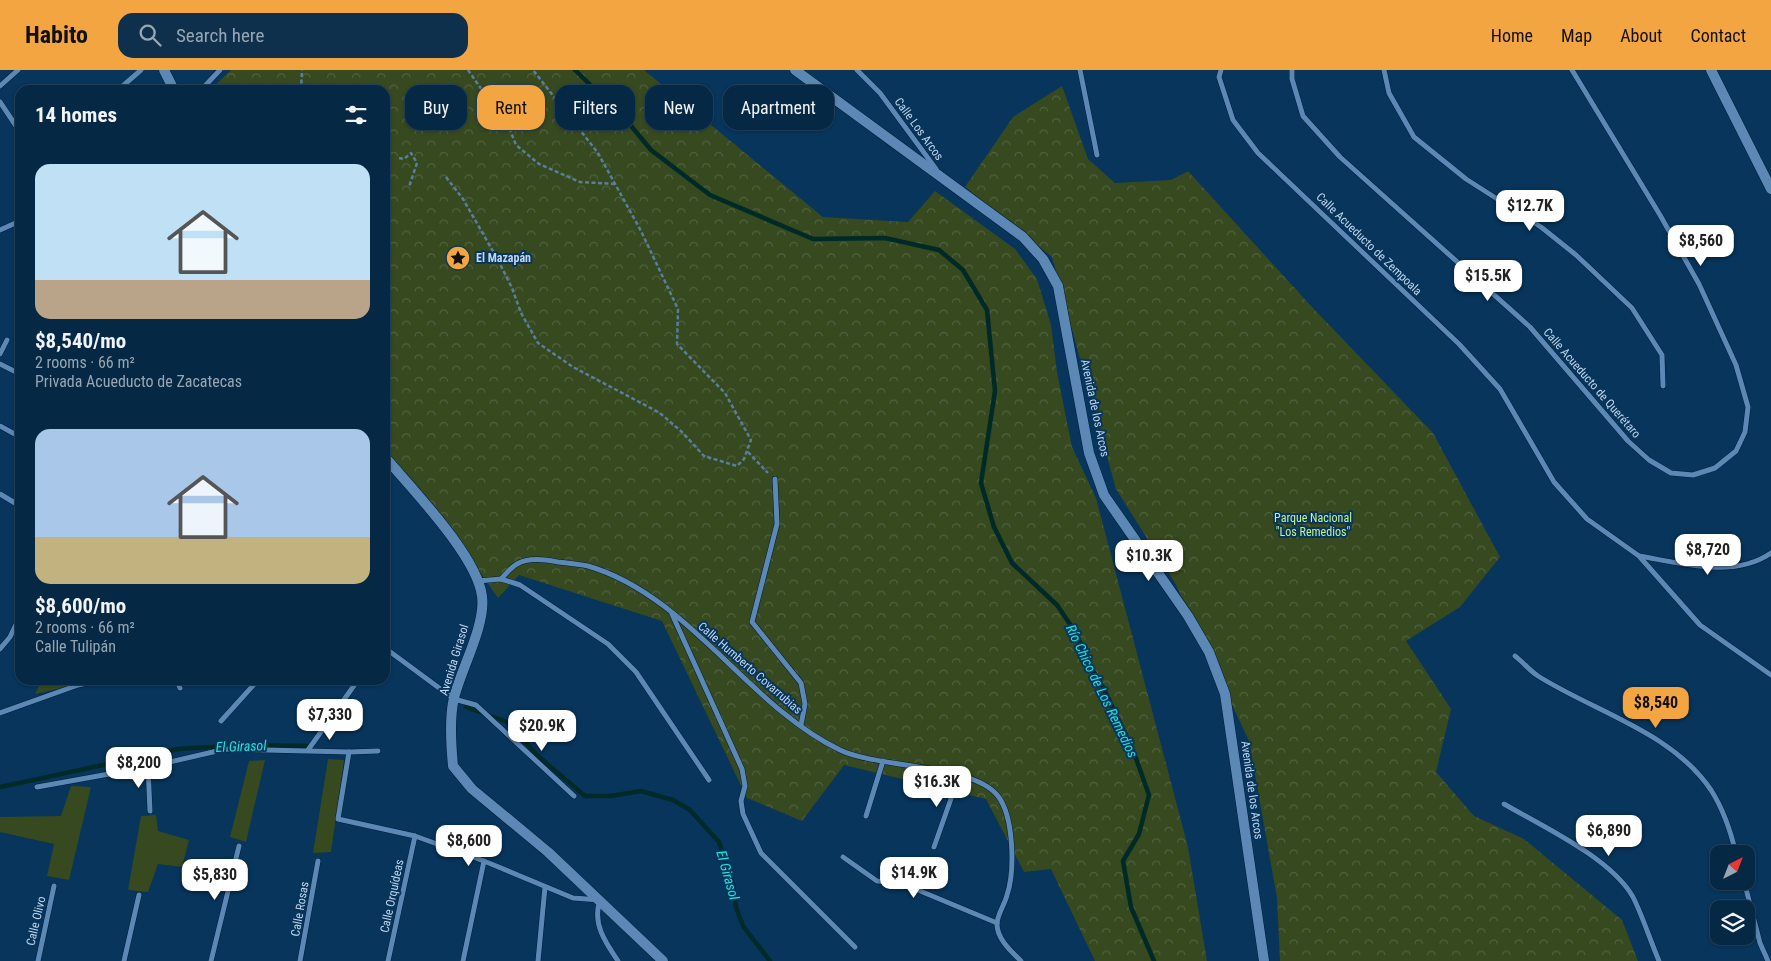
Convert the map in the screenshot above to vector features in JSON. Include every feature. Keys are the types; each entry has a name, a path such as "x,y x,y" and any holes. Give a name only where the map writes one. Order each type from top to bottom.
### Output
{"main road":[{"path":"164,70 172,85"},
{"name":"Avenida de los Arcos","path":"795,70 1023,237 1043,259 1058,286 1089,453 1104,495 1188,616 1208,652 1225,694 1264,961"},
{"path":"1711,70 1768,173 1771,189"},
{"name":"Avenida Girasol","path":"390,463 468,558 478,580 482,597 478,627 454,699 453,766 460,776 548,852 663,961"}],"street":[{"path":"0,86 18,70"},
{"path":"124,85 141,70"},
{"path":"206,85 220,70"},
{"name":"Calle Los Arcos","path":"857,70 880,93 943,180"},
{"path":"1080,70 1097,155"},
{"name":"Calle Acueducto de Zempoala","path":"1221,70 1220,77 1233,120 1258,153 1459,344 1500,389 1554,482 1586,519 1639,556"},
{"name":"Calle Acueducto de Querétaro","path":"1292,70 1292,79 1303,116 1340,157 1530,327 1628,441 1650,460 1671,472 1693,475 1715,468 1736,451 1745,432 1748,407 1736,365 1699,284 1660,214 1572,70"},
{"path":"1384,70 1389,93 1414,137 1466,179 1541,227 1576,256 1632,308 1662,355 1663,386"},
{"path":"0,102 15,124"},
{"path":"0,230 15,223"},
{"path":"0,354 7,340"},
{"path":"0,364 15,372"},
{"path":"0,426 15,434"},
{"path":"775,478 777,524 752,622 802,683 805,704 800,725"},
{"path":"0,494 15,503"},
{"path":"1639,556 1692,566 1736,566 1771,553"},
{"path":"1639,556 1700,625 1771,675"},
{"name":"Calle Humberto Covarrubias","path":"500,579 518,563 539,559 588,566 633,586 671,612 787,716 841,750 883,762 931,768 981,783 991,789 998,796 1009,820 1012,867 1008,894 997,923"},
{"path":"478,580 500,579 520,585 608,644 636,672 709,780"},
{"path":"671,612 742,769 745,786 741,801 743,814 761,853 855,947"},
{"path":"0,649 10,637 15,626"},
{"path":"390,652 454,699 476,705 574,796"},
{"path":"1515,656 1537,675 1651,737 1688,763 1711,791 1730,830 1734,845"},
{"path":"0,713 78,685"},
{"path":"220,721 253,685"},
{"path":"308,749 354,685"},
{"path":"37,787 148,767 226,749 378,751"},
{"path":"349,752 338,819 415,836 484,861 573,898 600,900 596,914 600,928 608,946 618,961"},
{"path":"866,816 883,762"},
{"path":"148,767 150,811"},
{"path":"934,847 959,776"},
{"path":"1504,804 1586,852 1613,874 1632,896 1659,961"},
{"name":"Calle Orquídeas","path":"388,961 415,836"},
{"path":"211,961 239,846"},
{"path":"843,857 877,881 901,882 997,923 1002,940 1021,961"},
{"name":"Calle Rosas","path":"300,961 318,861"},
{"path":"463,961 484,861"},
{"name":"Calle Olivo","path":"38,961 54,886"},
{"path":"538,961 545,887"},
{"path":"1746,890 1760,943 1768,961"},
{"path":"124,961 139,895"}],"path":[{"path":"301,85 302,70"},
{"path":"468,70 510,130 516,144 539,164 580,182 616,184"},
{"path":"446,177 463,199 498,260 512,288 521,313 538,343 573,367 660,413 704,456 737,466 747,451 751,440 725,393 677,344 678,309 641,231 598,152 533,70"},
{"path":"399,158 404,159 411,153 417,163 409,187"},
{"path":"747,451 775,478"}],"green space":[{"path":"231,70 644,70 662,85 645,85 645,130 713,130 713,127 823,217 908,222 935,191 1015,249 1037,279 1051,325 1057,372 1072,447 1096,498 1188,847 1207,961 1095,961 1051,869 1024,872 986,799 844,765 802,821 747,798 662,621 519,575 498,598 456,538 390,454 390,85 215,85"},
{"name":"Parque Nacional \"Los Remedios\"","path":"1062,86 1088,159 1115,183 1171,180 1188,171 1311,306 1433,433 1500,557 1460,607 1406,641 1451,709 1436,772 1474,816 1524,839 1622,920 1638,961 1280,961 1277,898 1249,741 1175,583 1116,489 1052,257 965,187 1013,117"},
{"path":"40,685 75,685 35,694"},
{"path":"328,759 344,760 331,852 313,853"},
{"path":"265,760 246,842 230,837 249,761"},
{"path":"71,786 91,787 69,880 47,876 54,844 0,832 0,817 61,816"},
{"path":"156,815 158,831 189,840 182,867 158,864 148,892 128,890 141,816"}],"waterway":[{"name":"Río Chico de Los Remedios","path":"575,70 627,121 651,150 710,195 813,239 885,238 939,250 963,270 987,310 995,391 981,483 994,527 1012,563 1057,605 1076,633 1090,666 1104,689 1134,753 1149,795 1139,834 1123,861 1131,907 1154,961"},
{"name":"El Girasol","path":"466,707 507,722 538,756 585,796 611,796 641,791 673,800 690,810 719,842 733,884 736,907 743,926 770,961"},
{"name":"El Girasol","path":"0,787 178,749 244,745 307,746"}],"place":[{"name":"El Mazapán","path":"458,258"}]}
